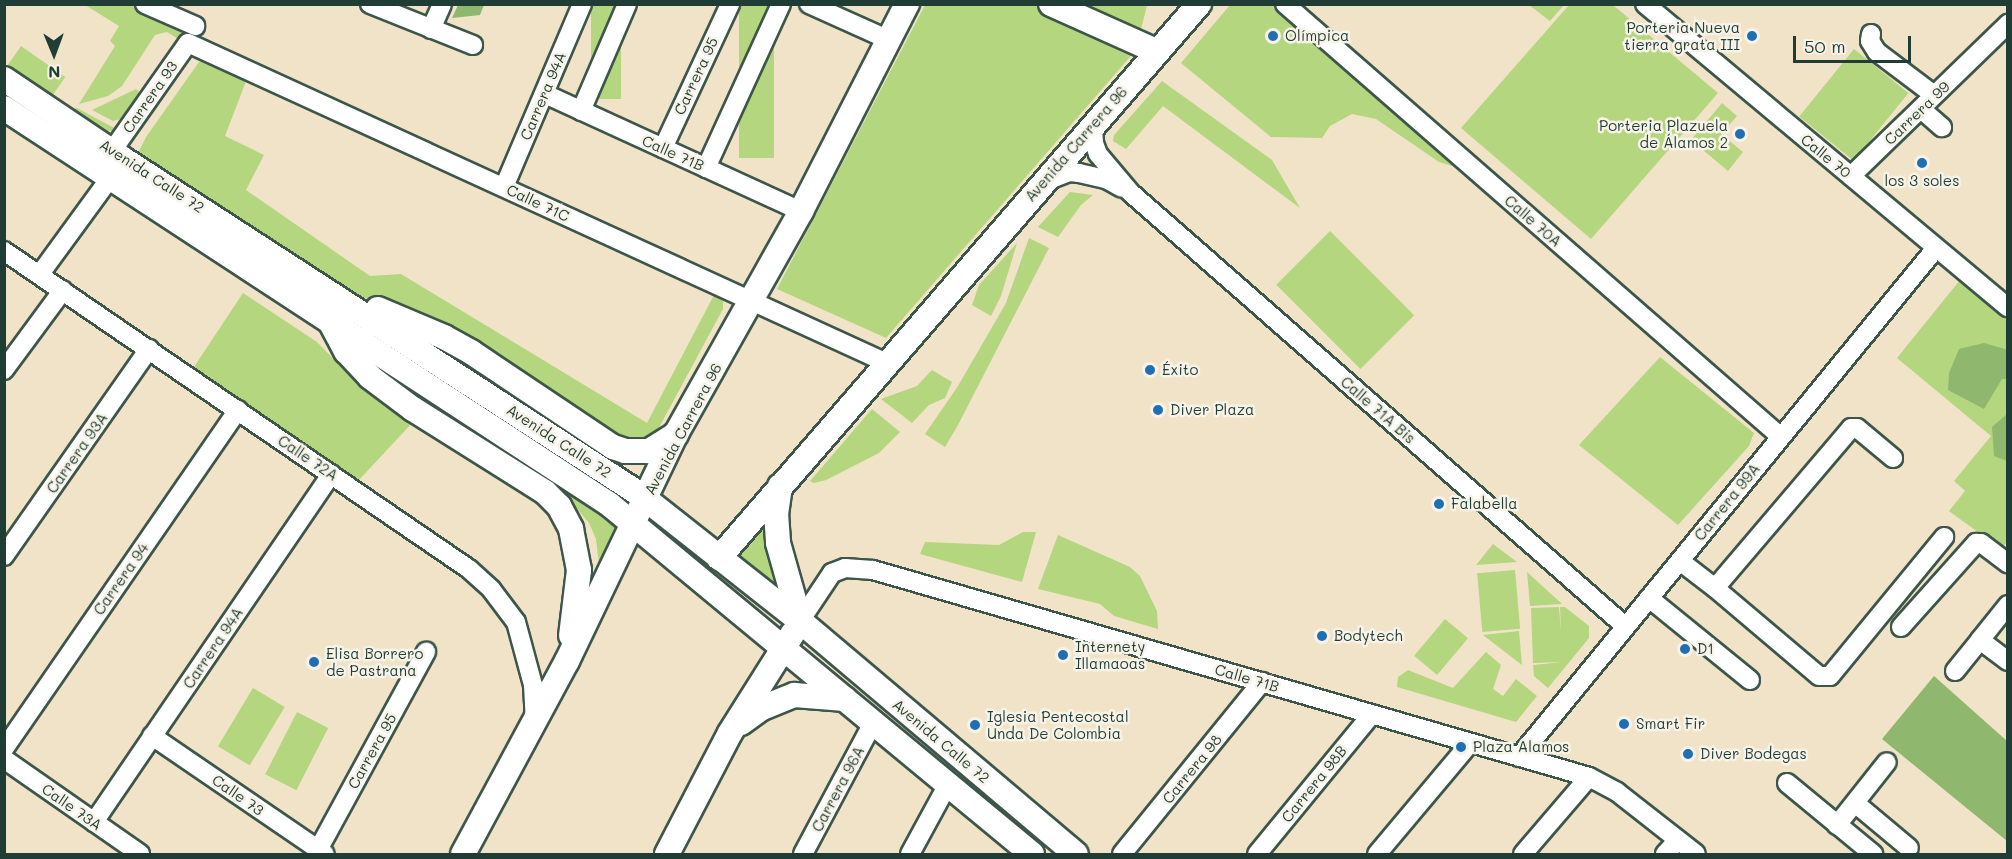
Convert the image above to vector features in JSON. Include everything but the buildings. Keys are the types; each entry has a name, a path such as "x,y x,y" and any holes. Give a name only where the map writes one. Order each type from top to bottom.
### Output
{"main road":[{"name":"Avenida Carrera 96","path":"463,855 567,662 676,434 753,301 907,4"},
{"path":"1051,4 1156,51"},
{"name":"Avenida Carrera 96","path":"718,558 1199,4"},
{"name":"Avenida Calle 72","path":"4,79 646,498 718,558 800,621 1076,855"},
{"name":"Avenida Calle 72","path":"4,108 573,479 634,523 1032,854"},
{"path":"324,287 444,337 613,447 625,451 648,452 676,434"},
{"path":"330,321 346,351 370,376 413,409 546,492 559,506 571,529 579,570 567,662"},
{"path":"667,855 730,733 800,621 778,543 776,513 780,486"},
{"path":"730,733 762,708 785,697 809,695 845,699"}],"street":[{"name":"Calle 71C","path":"145,4 192,35 662,266 753,301 887,363"},
{"path":"370,4 473,45"},
{"path":"431,29 441,4"},
{"name":"Carrera 94A","path":"504,187 582,4"},
{"path":"581,111 627,4"},
{"name":"Carrera 95","path":"663,148 730,4"},
{"path":"706,168 781,4"},
{"path":"809,4 889,40"},
{"name":"Calle 70A","path":"1285,4 1781,437"},
{"name":"Calle 70","path":"1645,4 2007,308"},
{"name":"Carrera 99","path":"1851,176 2007,24"},
{"path":"1870,34 1870,41 1877,52 1934,95"},
{"name":"Carrera 93","path":"112,151 192,35"},
{"name":"Calle 71B","path":"545,94 801,211"},
{"path":"1921,109 1942,127"},
{"name":"Calle 71A Bis","path":"1092,125 1094,146 1098,154 1131,193 1626,627"},
{"name":"Calle 71A Bis","path":"1043,182 1070,172 1079,173 1106,179 1131,193"},
{"path":"40,274 110,178"},
{"name":"Carrera 99A","path":"1519,757 1936,248"},
{"name":"Calle 72A","path":"4,250 470,569 505,605 516,622 527,655 533,685 535,721"},
{"path":"4,370 63,290"},
{"name":"Carrera 93A","path":"4,556 149,349"},
{"name":"Carrera 94","path":"4,749 238,410"},
{"path":"1715,588 1847,431 1857,428 1893,458"},
{"name":"Carrera 94A","path":"94,822 331,474"},
{"path":"1680,561 1819,676 1830,676 1944,537"},
{"path":"1901,627 1976,543 1981,543 2007,563"},
{"name":"Calle 71B","path":"800,621 831,573 845,568 873,570 1589,777 1617,792 1696,855"},
{"path":"1649,598 1750,680"},
{"path":"1955,671 2007,605"},
{"path":"1980,640 2007,661"},
{"name":"Carrera 95","path":"321,852 426,652"},
{"name":"Carrera 98","path":"1122,855 1262,682"},
{"name":"Carrera 98B","path":"1257,855 1372,714"},
{"name":"Carrera 96A","path":"803,855 873,723"},
{"name":"Calle 73","path":"152,736 321,852"},
{"path":"1377,855 1470,742"},
{"name":"Calle 73A","path":"4,759 140,855"},
{"path":"1837,825 1887,762"},
{"path":"1523,855 1589,777"},
{"path":"1787,783 1873,855"},
{"path":"910,855 948,784"},
{"path":"1855,803 1910,852"},
{"path":"1665,855 1678,840"}],"green space":[{"path":"458,4 484,5 480,15 452,18"},
{"path":"85,5 134,5 183,29 178,39 167,32 155,35 122,86 108,96 79,104 115,46 110,41 119,26"},
{"path":"591,5 621,5 621,99 591,99"},
{"path":"739,5 774,5 774,158 739,158"},
{"path":"925,5 1147,5 1136,50 886,338 777,289"},
{"path":"1230,5 1281,5 1465,170 1439,162 1376,119 1352,114 1330,126 1322,138 1271,137 1181,63"},
{"path":"1529,5 1564,5 1550,21"},
{"path":"1569,5 1613,5 1718,93 1591,239 1461,128"},
{"path":"21,46 65,77 51,97 7,66"},
{"path":"1854,49 1908,93 1854,161 1799,117"},
{"path":"206,60 248,76 225,136 264,155 246,190 370,276 401,274 647,423 714,295 723,301 723,309 655,435 648,440 628,441 440,324 351,293 146,161 139,151 146,137 199,62"},
{"path":"1162,81 1272,160 1300,208 1163,106 1126,149 1113,141 1114,135"},
{"path":"136,89 140,93 126,116 121,119 113,121 92,110"},
{"path":"1722,103 1737,116 1721,134 1743,152 1728,171 1691,140"},
{"path":"77,108 117,131 100,131 75,113 74,109"},
{"path":"1070,192 1093,195 1081,205 1058,237 1038,227"},
{"path":"1330,231 1414,315 1360,369 1276,285"},
{"path":"1029,238 1049,248 945,447 925,434 958,386 1006,303"},
{"path":"1017,243 1001,296 991,316 972,305 979,285"},
{"path":"1960,280 2007,320 2008,541 2001,549 1949,511 1965,491 1954,481 1991,436 1897,358"},
{"path":"243,293 317,342 354,380 413,422 358,481 192,370"},
{"path":"1984,343 2008,350 2007,379 2002,379 1984,409 1948,390 1949,373 1959,349"},
{"path":"1660,357 1754,433 1749,446 1678,525 1579,445"},
{"path":"932,370 952,382 945,398 929,405 912,423 881,399 917,386"},
{"path":"390,375 615,519 618,529 600,572 596,539 589,523 565,494 433,411 391,381"},
{"path":"872,409 900,432 879,453 826,480 814,483 810,481"},
{"path":"2007,414 2007,461 1994,456 1992,427"},
{"path":"768,520 790,602 731,558"},
{"path":"1023,532 1036,532 1022,582 920,554 925,542 999,545"},
{"path":"1058,535 1130,567 1140,576 1157,611 1158,629 1114,616 1100,604 1038,589"},
{"path":"1493,544 1517,562 1476,565"},
{"path":"1515,570 1520,629 1482,632 1477,573"},
{"path":"1527,572 1562,604 1530,606"},
{"path":"1559,607 1561,632 1560,607 1565,607 1589,626 1589,638 1548,688 1534,676 1533,665 1563,662 1533,663 1531,608"},
{"path":"1445,619 1468,638 1437,675 1414,656"},
{"path":"1519,631 1522,665 1483,635"},
{"path":"1486,652 1501,665 1493,689 1503,696 1516,679 1537,696 1516,722 1397,687 1398,677 1408,670 1453,688"},
{"path":"1934,676 2007,741 2007,841 1882,739"},
{"path":"253,688 285,707 250,765 218,746"},
{"path":"297,712 328,728 296,790 265,774"}],"place":[{"name":"Olímpica","path":"1273,36"},
{"name":"Porteria Nueva tierra grata III","path":"1752,36"},
{"name":"Porteria Plazuela de Álamos 2","path":"1740,134"},
{"name":"los 3 soles","path":"1922,163"},
{"name":"Éxito","path":"1150,370"},
{"name":"Diver Plaza","path":"1158,410"},
{"name":"Falabella","path":"1439,504"},
{"name":"Bodytech","path":"1322,636"},
{"name":"D1","path":"1685,649"},
{"name":"Internety Illamaoas","path":"1063,655"},
{"name":"Elisa Borrero de Pastrana","path":"314,662"},
{"name":"Smart Fir","path":"1624,724"},
{"name":"Iglesia Pentecostal Unda De Colombia","path":"975,725"},
{"name":"Plaza Alamos","path":"1461,747"},
{"name":"Diver Bodegas","path":"1688,754"}]}
